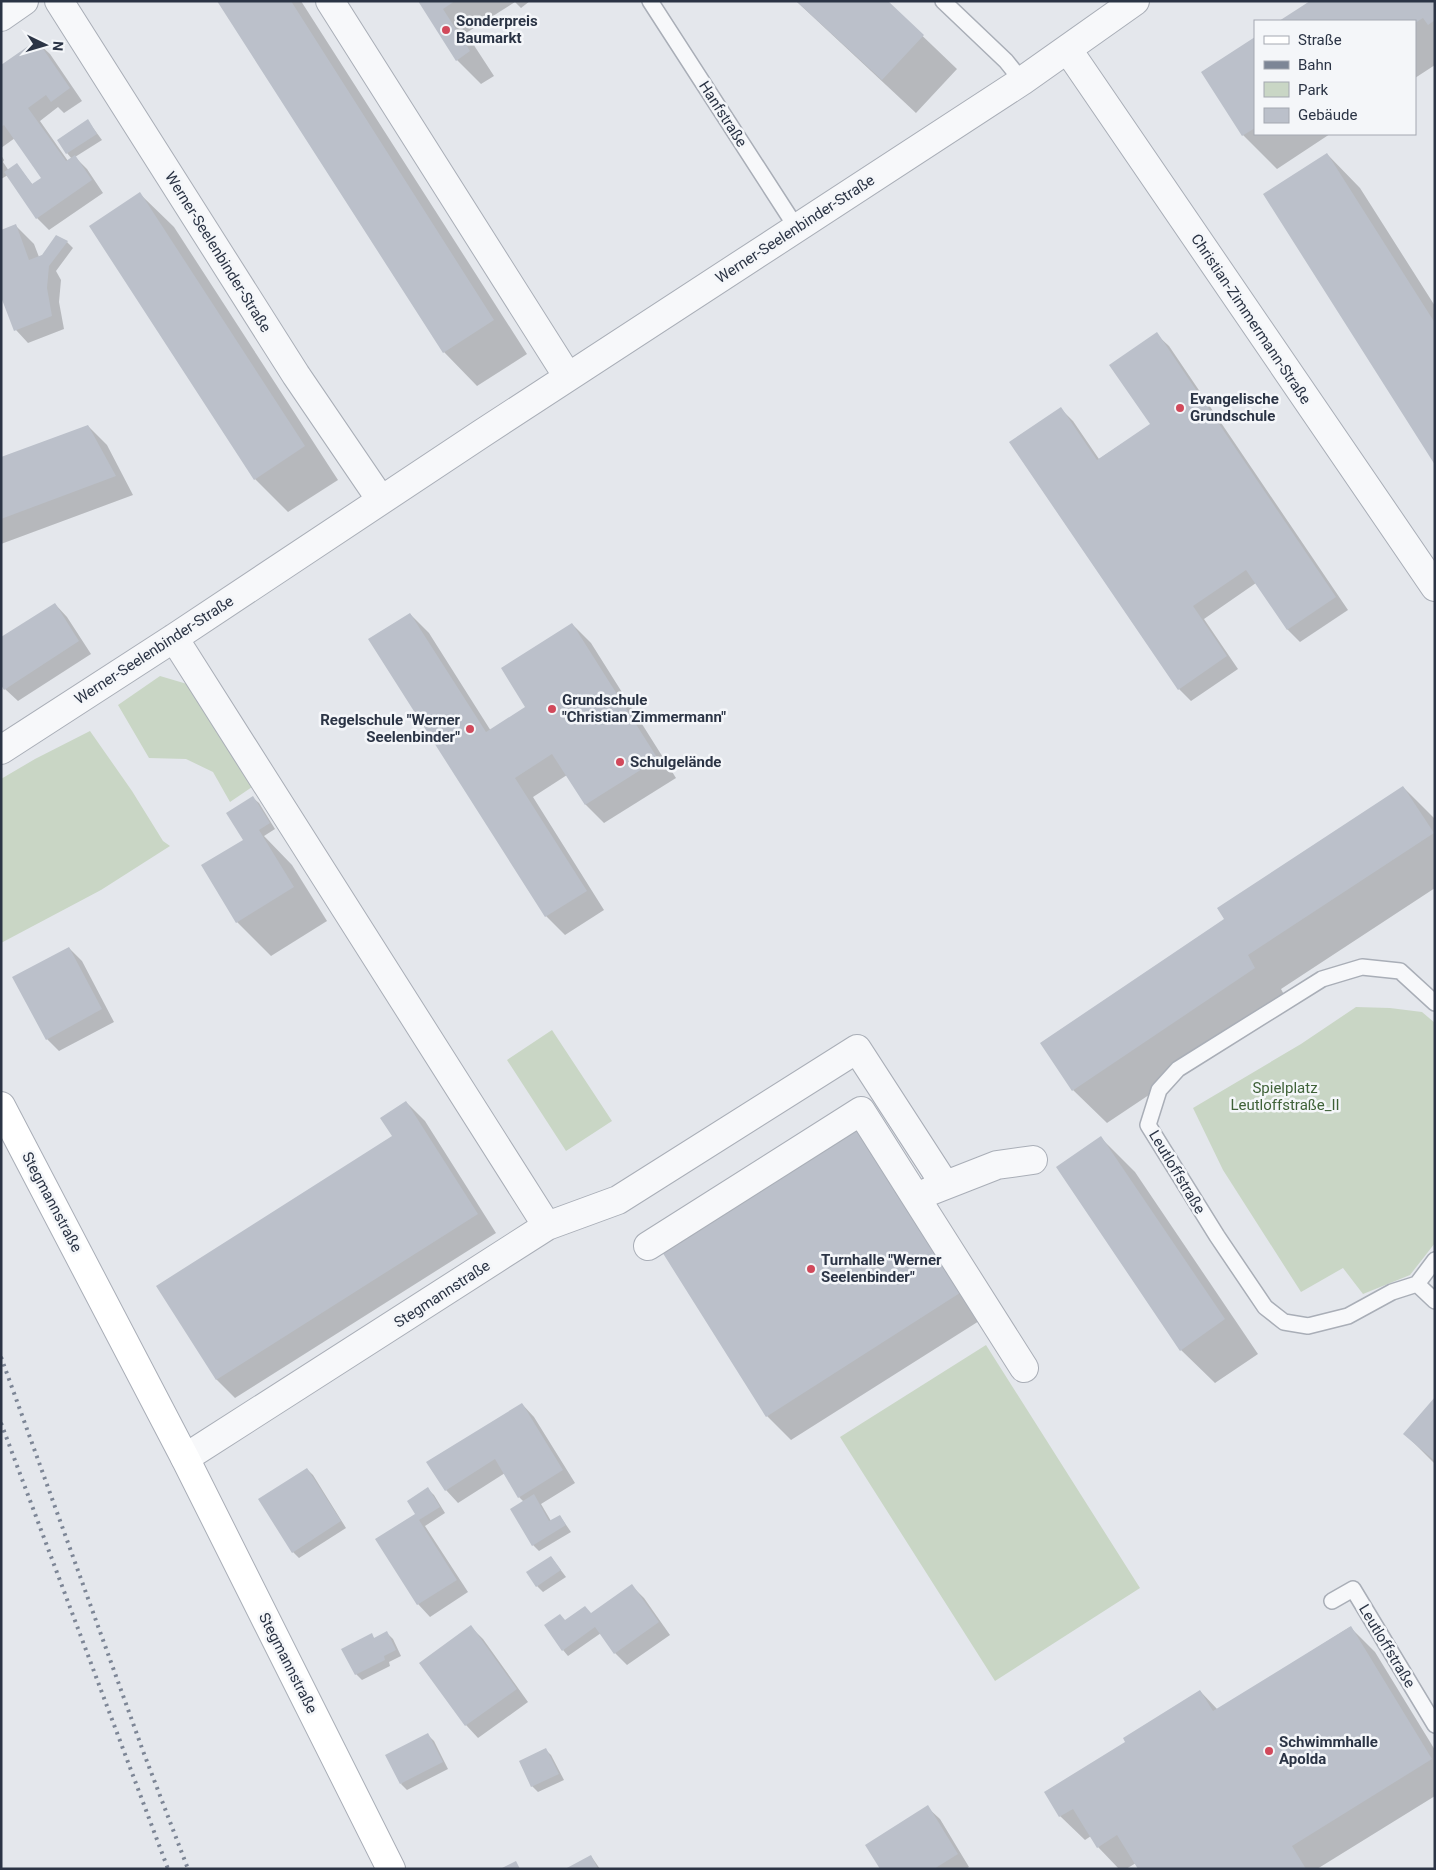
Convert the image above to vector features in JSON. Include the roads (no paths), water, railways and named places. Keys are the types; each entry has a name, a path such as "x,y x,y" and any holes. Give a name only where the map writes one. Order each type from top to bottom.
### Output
{"main road":[{"name":"Stegmannstraße","path":"1,1106 185,1458 391,1869"}],"street":[{"path":"1,16 24,1"},
{"name":"Werner-Seelenbinder-Straße","path":"59,1 296,374 381,500"},
{"path":"330,1 568,377"},
{"name":"Werner-Seelenbinder-Straße","path":"1,750 174,638 796,227 1022,81 1068,50 1128,3"},
{"name":"Christian-Zimmermann-Straße","path":"1068,50 1435,587"},
{"path":"174,638 547,1226"},
{"name":"Stegmannstraße","path":"185,1458 547,1226 618,1200 856,1049 945,1185"},
{"path":"648,1246 861,1112 1024,1368"},
{"path":"915,1197 997,1165 1034,1160"}],"lane":[{"name":"Hanfstraße","path":"650,1 796,227"},
{"path":"943,1 1006,60 1022,81"},
{"name":"Leutloffstraße","path":"1417,1284 1392,1292 1348,1316 1308,1326 1284,1322 1265,1307 1212,1229 1148,1125 1159,1090 1178,1069 1322,979 1362,967 1400,971 1435,1003"},
{"path":"1435,1260 1417,1284 1435,1301"},
{"name":"Leutloffstraße","path":"1332,1601 1353,1589 1435,1724"}],"railway":[{"path":"1,1357 143,1751 188,1869"},
{"path":"1,1423 168,1869"}],"place":[{"name":"Sonderpreis Baumarkt","path":"446,30"},
{"name":"Evangelische Grundschule","path":"1180,408"},
{"name":"Grundschule \"Christian Zimmermann\"","path":"552,709"},
{"name":"Regelschule \"Werner Seelenbinder\"","path":"470,729"},
{"name":"Schulgelände","path":"620,762"},
{"name":"Turnhalle \"Werner Seelenbinder\"","path":"811,1269"},
{"name":"Schwimmhalle Apolda","path":"1269,1751"}],"park label":[{"name":"Spielplatz Leutloffstraße_II","path":"1285,1096"}]}
